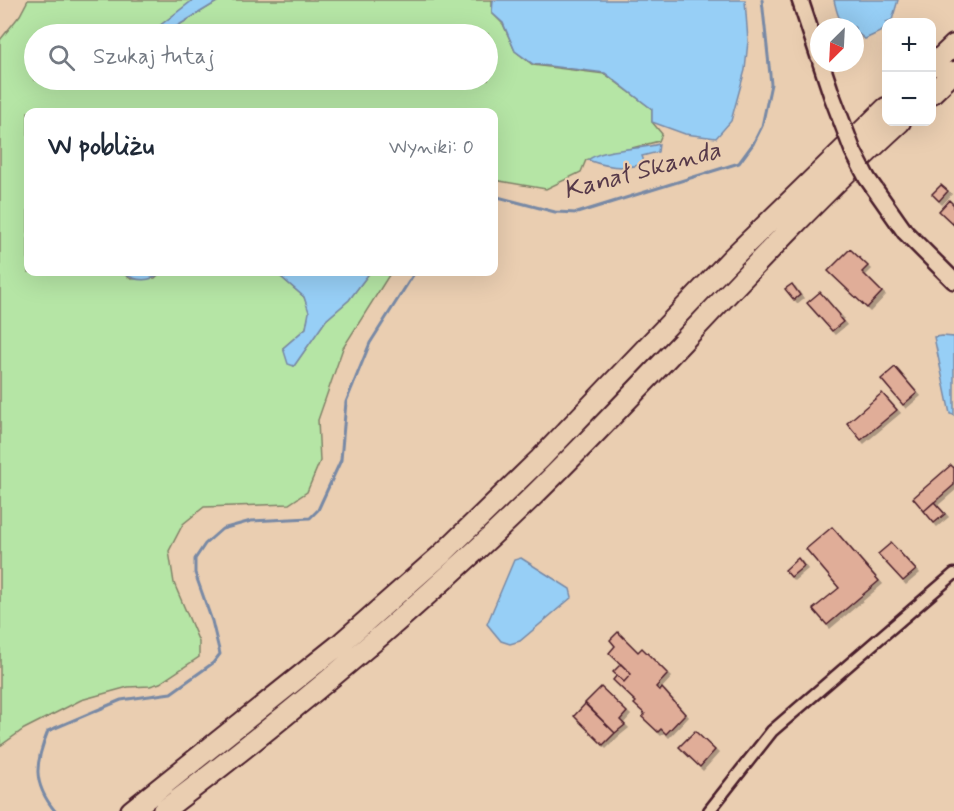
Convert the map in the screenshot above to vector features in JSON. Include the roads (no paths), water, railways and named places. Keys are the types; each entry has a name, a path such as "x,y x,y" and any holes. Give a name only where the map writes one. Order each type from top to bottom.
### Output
{"highway":[{"path":"936,62 954,45"},
{"path":"936,89 954,72"},
{"path":"131,811 339,645 441,555 540,459 733,258 882,112"},
{"path":"163,811 241,752 456,571 596,433 749,271 896,126"}],"street":[{"path":"800,0 810,30"},
{"path":"824,72 853,152 867,178 905,232 954,281"},
{"path":"709,811 772,731 954,574"}],"water":[{"path":"193,0 220,0 180,24 162,24"},
{"path":"493,0 745,0 748,41 745,70 731,121 716,138 685,134 652,122 652,109 605,73 533,64 515,51 503,23 492,13"},
{"path":"834,0 898,0 893,18 882,18 882,30 865,39 864,18 840,18"},
{"path":"659,144 658,152 642,156 645,164 616,166 588,160 602,153"},
{"path":"129,276 156,276 147,280"},
{"path":"280,276 367,276 349,300 326,320 294,366 288,364 283,348 306,328 309,312 304,297"},
{"path":"934,337 954,337 954,415 950,414"},
{"path":"521,558 570,589 572,597 520,641 510,644 501,641 487,624 514,560"}],"waterway":[{"name":"Kanał Skanda","path":"498,197 555,212 577,213 739,163 753,144 762,126 771,84 762,0"},
{"name":"Kanał Skanda","path":"55,811 42,791 38,772 40,753 48,731 121,700 171,693 213,663 220,654 212,621 195,573 195,559 205,544 222,529 251,521 310,518 318,510 341,460 346,402 370,343 412,276"}]}
